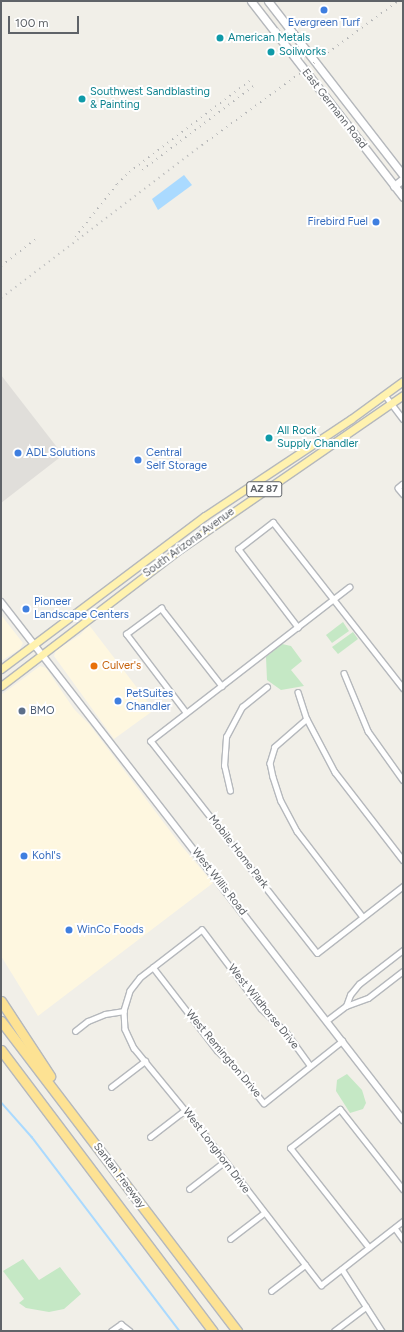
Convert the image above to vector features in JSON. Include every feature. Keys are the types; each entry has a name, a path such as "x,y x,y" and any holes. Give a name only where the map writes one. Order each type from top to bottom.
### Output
{"highway":[{"path":"1,1001 80,1125"},
{"name":"Santan Freeway","path":"1,1021 237,1331"},
{"name":"Santan Freeway","path":"1,1050 213,1331"},
{"path":"1,1060 54,1120"}],"main road":[{"name":"East Germann Road","path":"251,1 403,197"},
{"name":"East Germann Road","path":"270,4 403,175"},
{"path":"262,15 270,4"},
{"path":"338,114 349,105"},
{"path":"378,165 388,156"},
{"path":"394,186 403,179"},
{"name":"South Arizona Avenue","path":"1,669 205,516 403,381"},
{"name":"South Arizona Avenue","path":"1,686 240,506 392,404 403,395"}],"street":[{"path":"385,394 403,419"},
{"path":"403,484 398,488 403,494"},
{"path":"298,628 238,549 274,522 403,688"},
{"name":"Mobile Home Park","path":"350,587 151,741 317,953 403,886"},
{"name":"West Willis Road","path":"1,602 43,654 403,1120"},
{"path":"186,713 126,634 161,608 222,686"},
{"path":"344,673 368,731 403,780"},
{"path":"230,791 224,766 226,737 242,707 267,687"},
{"path":"298,692 307,719 335,772 403,860"},
{"path":"307,719 275,747 270,763 273,777 281,801 297,831 363,917"},
{"name":"West Wildhorse Drive","path":"153,967 202,930 262,1009 286,1033 310,1066"},
{"path":"346,1006 354,989 403,950"},
{"path":"75,1031 88,1021 105,1014 124,1011 130,991 140,978 153,967"},
{"name":"West Remington Drive","path":"153,967 217,1050 241,1074 264,1103 310,1066"},
{"path":"326,1021 346,1006 368,998 403,971"},
{"name":"West Longhorn Drive","path":"124,1011 125,1029 134,1048 186,1110 224,1162 321,1286 342,1269"},
{"path":"310,1066 342,1041"},
{"path":"111,1087 145,1061"},
{"path":"369,1248 290,1148 340,1109 403,1189"},
{"path":"150,1137 186,1110"},
{"path":"189,1189 224,1162"},
{"path":"230,1239 264,1213"},
{"path":"382,1331 342,1269 403,1221"},
{"path":"395,1228 403,1239"},
{"path":"271,1291 305,1265"},
{"path":"334,1331 366,1307"},
{"path":"111,1331 121,1324 130,1331"}],"shaded area":[{"path":"1,375 63,455 1,503"},
{"path":"1,615 23,643 20,649 1,661"},
{"path":"89,625 154,710 114,739 54,656 56,650 80,635"},
{"path":"40,666 46,668 74,709 89,724 180,844 213,883 38,1016 1,956 1,695"}],"green space":[{"path":"343,622 349,631 332,643 326,635"},
{"path":"353,632 358,639 338,654 332,647"},
{"path":"282,644 291,646 302,661 291,670 304,686 281,690 267,680 266,657"},
{"path":"347,1074 362,1090 366,1103 363,1109 350,1113 336,1091 337,1080"},
{"path":"23,1259 39,1280 60,1267 81,1294 64,1309 49,1312 26,1308 19,1303 24,1299 3,1271"}],"water":[{"path":"184,175 192,185 158,210 152,199"}],"waterway":[{"path":"1,1102 32,1137 180,1331"}],"railway":[{"path":"1,298 202,145 398,1"},
{"path":"75,237 117,184 129,172 252,79"},
{"path":"142,170 255,85"},
{"path":"1,266 38,237"}],"place":[{"name":"Evergreen Turf","path":"324,10"},
{"name":"American Metals","path":"220,38"},
{"name":"Soilworks","path":"271,52"},
{"name":"Southwest Sandblasting & Painting","path":"82,99"},
{"name":"Firebird Fuel","path":"376,222"},
{"name":"All Rock Supply Chandler","path":"269,438"},
{"name":"ADL Solutions","path":"18,453"},
{"name":"Central Self Storage","path":"138,460"},
{"name":"Pioneer Landscape Centers","path":"26,609"},
{"name":"Culver's","path":"94,666"},
{"name":"PetSuites Chandler","path":"118,701"},
{"name":"BMO","path":"22,711"},
{"name":"Kohl's","path":"24,856"},
{"name":"WinCo Foods","path":"69,930"}]}
